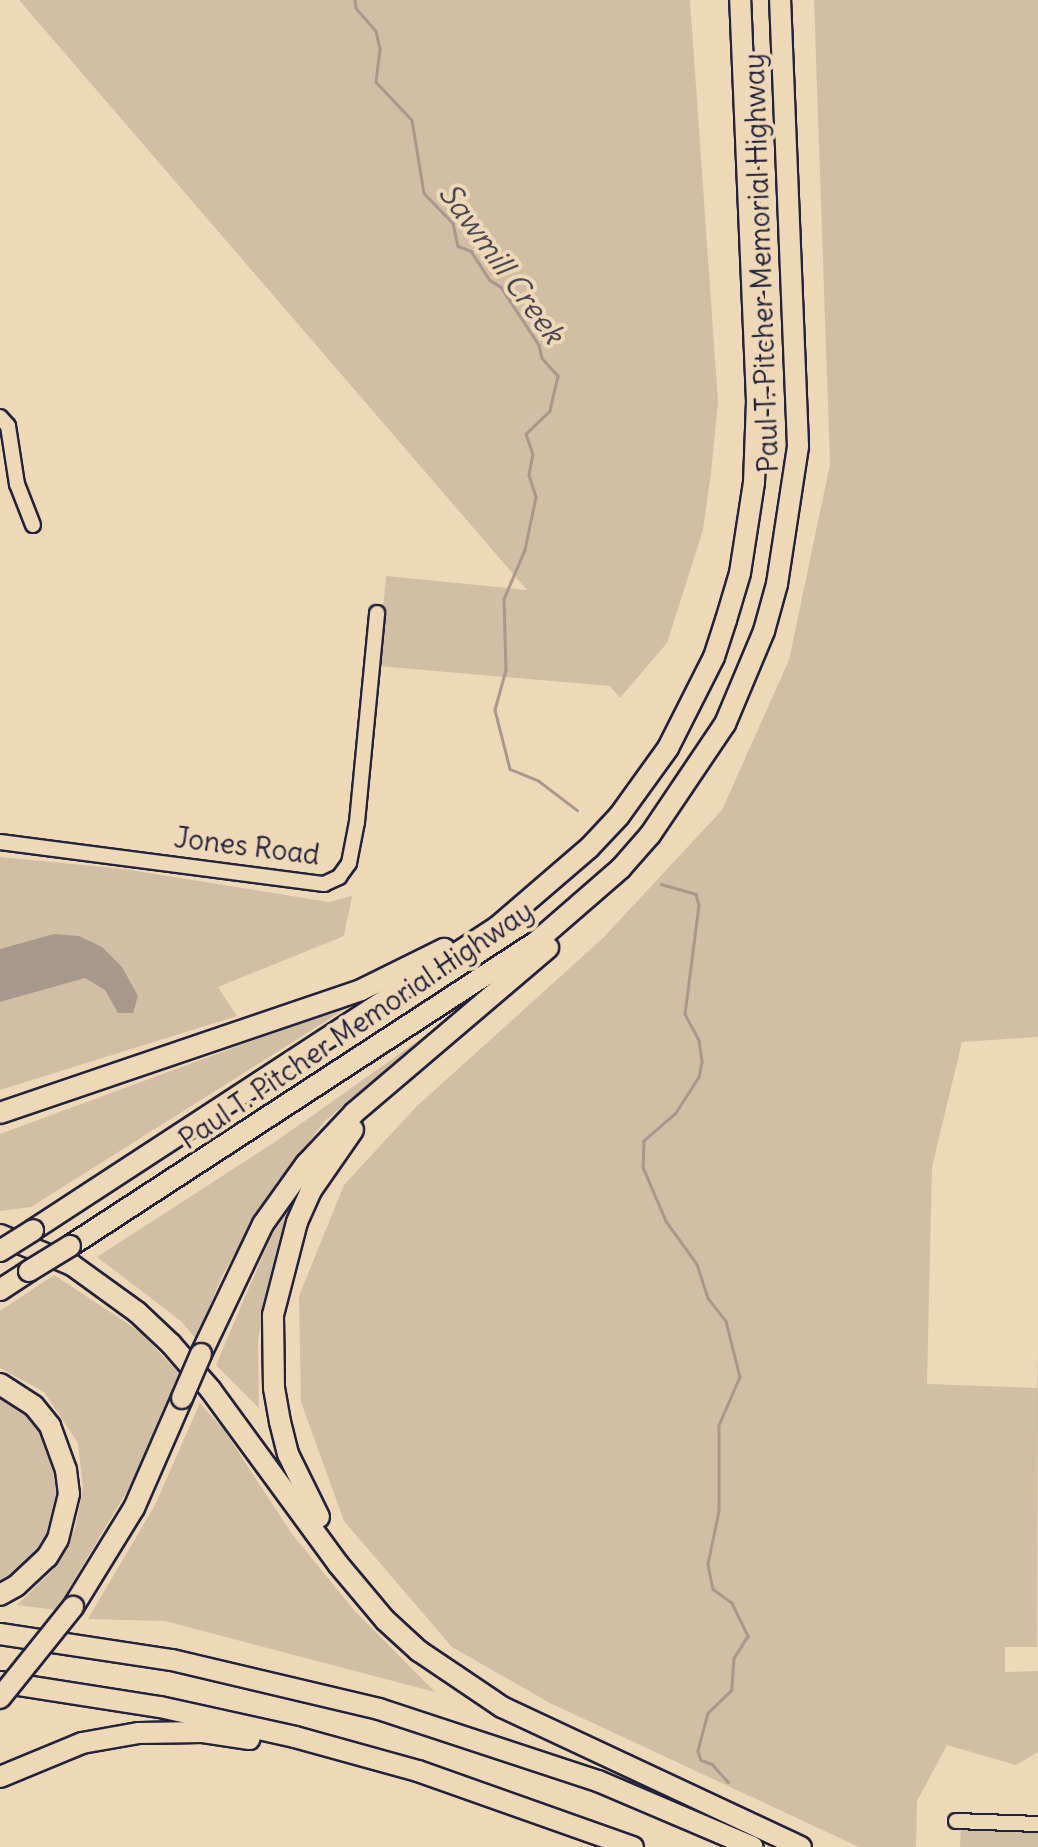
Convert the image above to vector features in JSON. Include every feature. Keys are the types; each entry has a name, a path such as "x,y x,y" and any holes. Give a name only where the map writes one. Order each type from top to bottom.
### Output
{"highway":[{"name":"Paul T. Pitcher Memorial Highway","path":"0,1250 463,951 589,848 619,816 668,748 714,656 740,573 758,444 740,0"},
{"name":"Paul T. Pitcher Memorial Highway","path":"0,1290 536,942 621,868 672,807 724,724 764,631 787,539 794,489 797,402 780,0"},
{"path":"0,1698 73,1608 134,1508 240,1266 284,1192 342,1125 585,916 627,872 672,807"},
{"path":"0,1113 361,990 457,942 531,896"},
{"path":"384,1620 306,1495 288,1454 274,1388 274,1315 286,1251 312,1189 350,1133 425,1053"},
{"path":"0,1236 72,1265 137,1312 171,1344 384,1620 462,1683 502,1707 801,1847"},
{"path":"0,1384 34,1406 50,1426 66,1470 69,1494 58,1539 47,1557 34,1572 0,1595"},
{"path":"0,1634 172,1660 378,1709 598,1782 754,1847"},
{"path":"0,1682 228,1721 418,1771 633,1847"},
{"path":"0,1777 82,1743 171,1732 233,1736 418,1771"}],"street":[{"path":"0,417 8,426 17,484 33,525"},
{"name":"Jones Road","path":"0,842 324,884 340,877 349,863 355,834 378,613"},
{"path":"956,1821 1038,1824"}],"shaded area":[{"path":"19,0 690,0 718,402 711,473 703,530 667,643 620,698 610,686 378,666 386,576 527,590"},
{"path":"814,0 1038,0 1038,1037 962,1042 932,1167 927,1384 1037,1388 1038,1352 1037,1647 1005,1647 1005,1672 1038,1671 1038,1752 1016,1765 947,1745 917,1801 916,1847 859,1847 550,1703 452,1647 344,1521 301,1402 299,1296 344,1185 416,1107 603,938 722,810 789,660 830,464"},
{"path":"0,857 124,869 329,902 352,896 344,936 218,987 237,1016 0,1090"},
{"path":"54,934 79,936 102,947 122,967 138,996 133,1013 118,1013 105,990 85,978 0,1002 0,949"},
{"path":"355,1003 31,1207 0,1211 0,1134"},
{"path":"422,1038 325,1121 277,1183 222,1276 196,1339 181,1321 97,1257 275,1142"},
{"path":"300,1195 281,1239 258,1338 259,1408 216,1365 272,1234"},
{"path":"54,1275 139,1331 180,1374 138,1473 56,1610 17,1605 53,1570 75,1529 83,1488 78,1443 44,1392 0,1368 0,1311"},
{"path":"0,1397 22,1408 48,1440 57,1462 58,1507 45,1547 0,1587"},
{"path":"200,1403 224,1430 292,1534 354,1610 435,1692 165,1621 88,1619 155,1505"},
{"path":"961,1828 1038,1830 1038,1847 960,1847"}],"waterway":[{"name":"Sawmill Creek","path":"355,0 356,8 376,31 380,49 376,82 412,120 424,193 453,223 458,246 471,251 490,280 501,287 539,345 542,358 558,376 550,411 526,434 533,454 529,475 536,497 525,550 504,599 506,670 495,710 510,769 539,781 577,810"},
{"name":"Sawmill Creek","path":"661,884 696,894 699,905 685,1014 699,1040 702,1062 699,1077 676,1113 644,1141 643,1167 666,1221 697,1264 708,1298 726,1321 740,1377 719,1425 719,1511 708,1564 713,1589 732,1603 748,1636 734,1658 732,1690 708,1713 698,1751 701,1760 712,1764 728,1782"}]}
